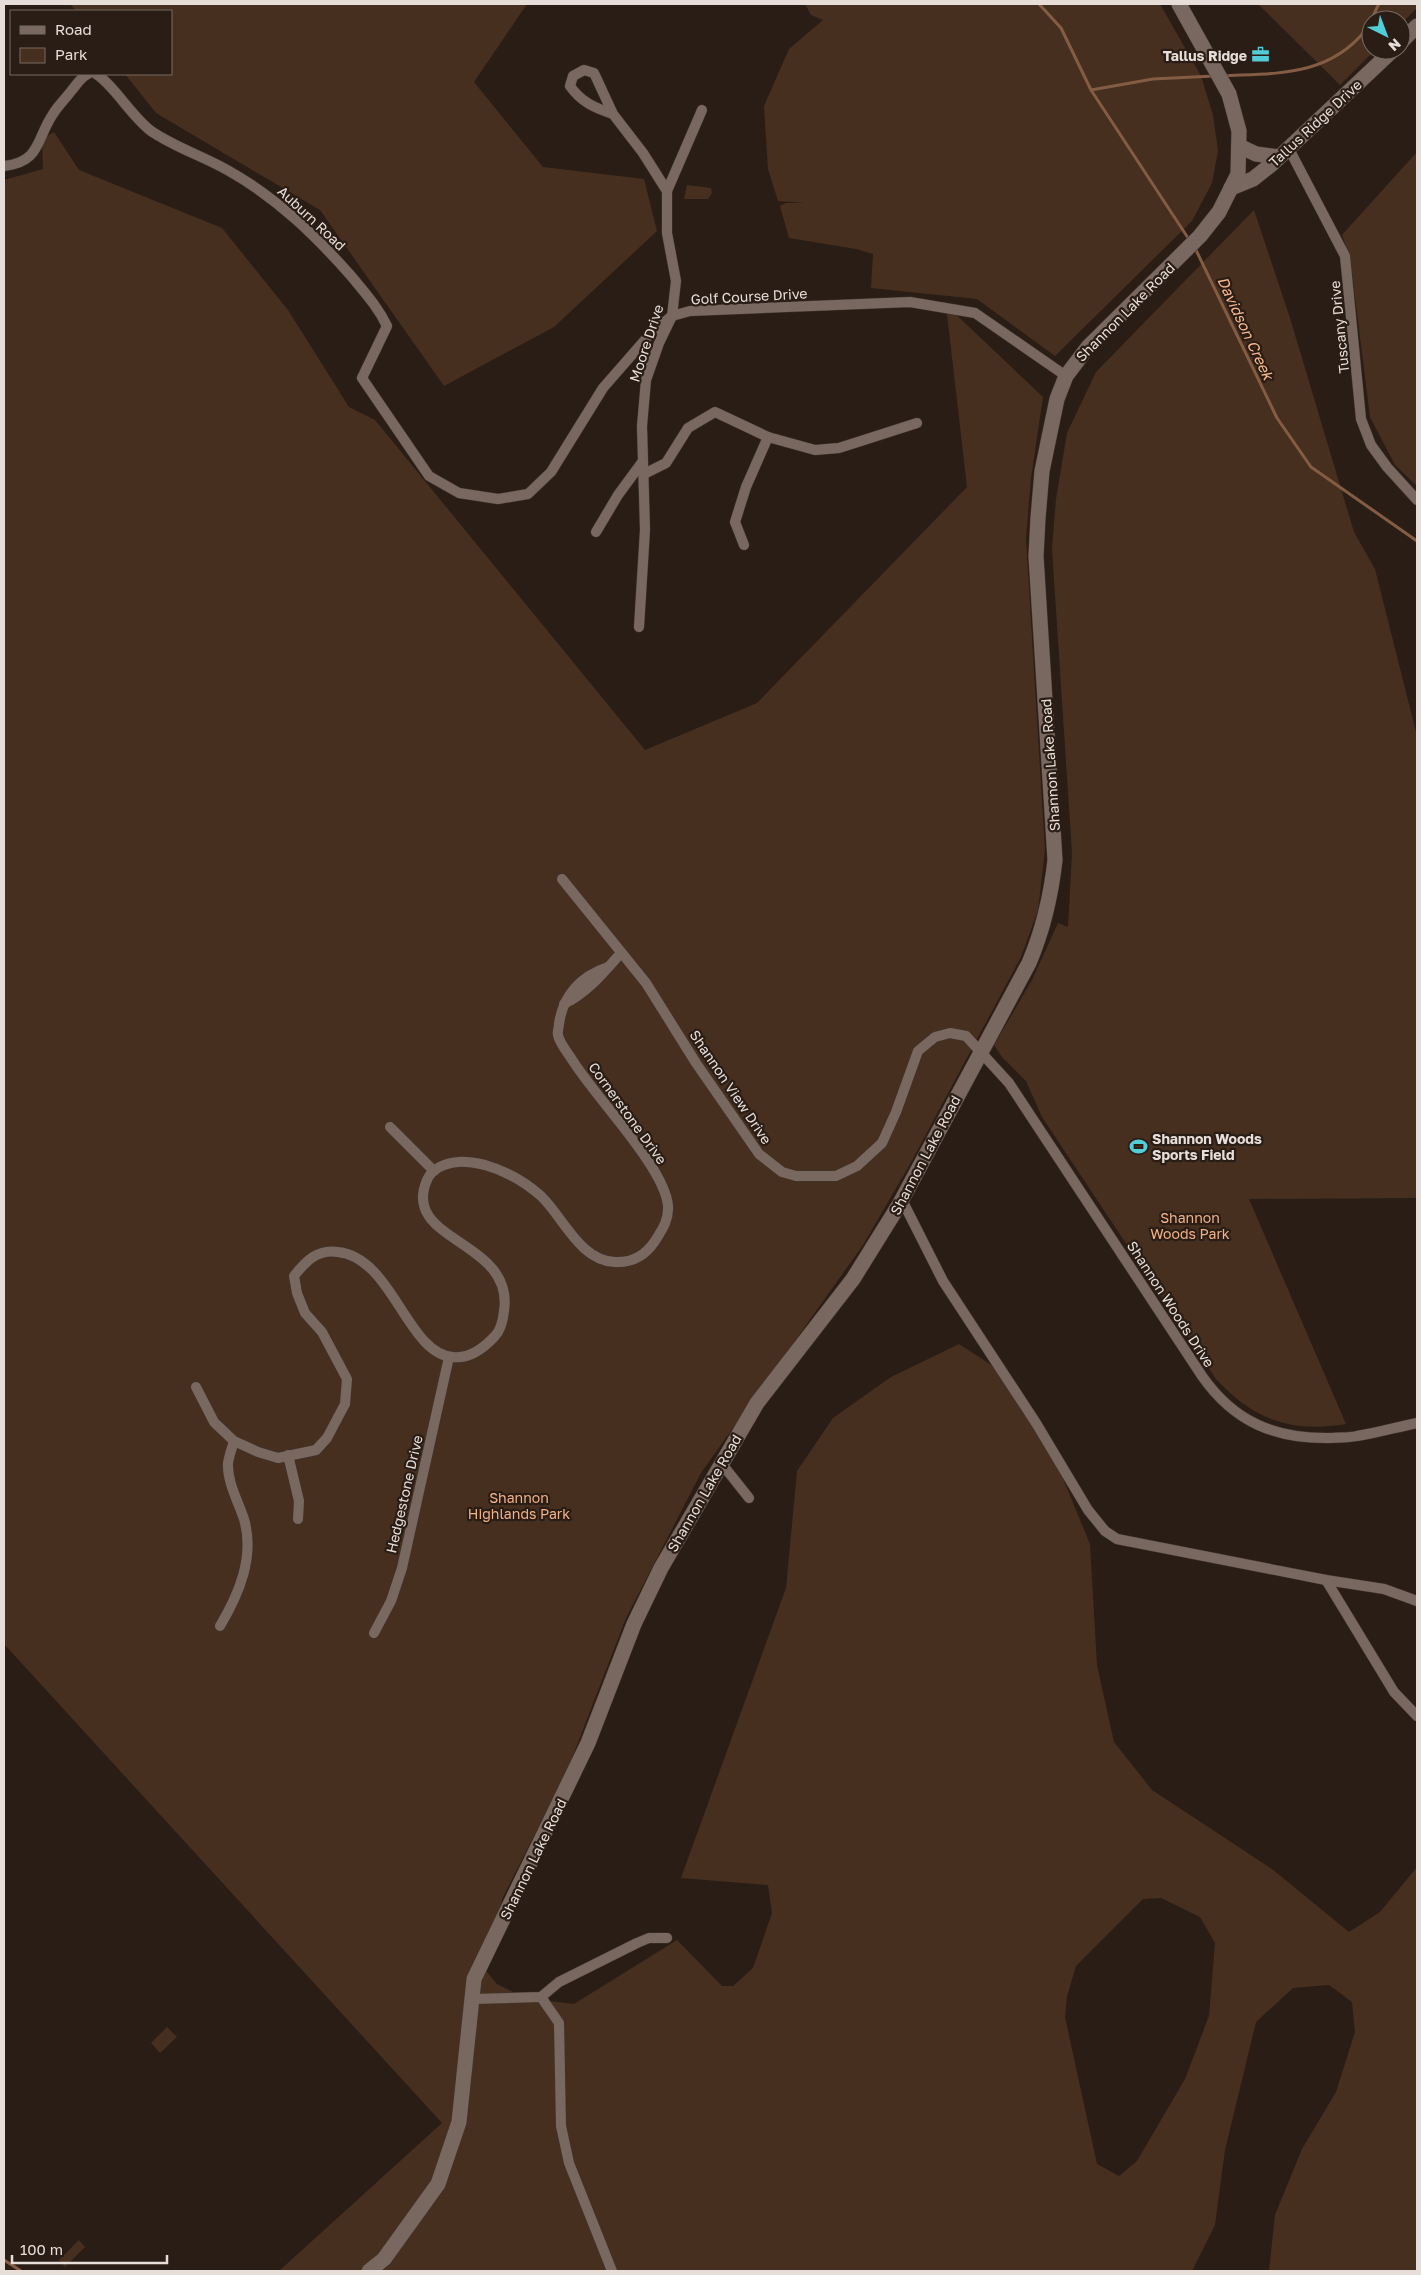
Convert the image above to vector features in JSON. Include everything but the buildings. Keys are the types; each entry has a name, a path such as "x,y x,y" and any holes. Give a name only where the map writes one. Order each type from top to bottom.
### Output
{"main road":[{"name":"Shannon Lake Road","path":"369,2271 384,2259 438,2184 459,2122 474,1979 588,1743 634,1624 661,1568 757,1403 853,1279 902,1200 1029,963 1040,937 1052,887 1055,860 1037,547 1042,471 1057,400 1066,376 1088,347 1200,236 1219,212 1238,174 1240,130 1229,94 1179,4"},
{"name":"Tallus Ridge Drive","path":"1231,188 1253,179 1382,60"},
{"path":"1239,146 1256,154 1284,152"}],"street":[{"name":"Moore Drive","path":"613,114 597,109 578,98 570,86 573,76 584,70 594,73 613,114 643,153 666,191 667,233 676,281 672,316 659,342 646,380 642,426 645,530 639,627"},
{"path":"4,166 18,165 27,160 39,146 52,115 80,80 87,75"},
{"name":"Auburn Road","path":"97,75 150,130 176,146 228,170 272,198 302,227 321,242 379,309 387,326 362,378 388,414"},
{"path":"666,191 702,110"},
{"name":"Tuscany Drive","path":"1284,152 1345,256 1361,419 1371,445 1387,467 1417,500"},
{"name":"Golf Course Drive","path":"388,414 430,476 459,493 498,499 528,494 551,472 603,388 651,333 672,316 690,311 910,302 975,313 1066,376"},
{"path":"644,474 666,463 688,428 716,412 768,436 815,450 839,448 917,423"},
{"path":"744,546 735,522 746,487 768,436"},
{"path":"596,532 618,495 643,461"},
{"name":"Shannon View Drive","path":"562,879 646,983 696,1063 759,1154 782,1172 796,1176 836,1176 857,1166 882,1143 896,1112 918,1051 935,1037 950,1032 966,1036 980,1052"},
{"name":"Cornerstone Drive","path":"434,1171 441,1166 459,1162 492,1167 517,1177 541,1196 577,1241 592,1255 609,1262 626,1263 637,1259 652,1245 665,1226 668,1206 659,1179 640,1150 576,1066 558,1036 560,1017 569,992 594,972 608,967 621,953"},
{"name":"Shannon Woods Drive","path":"980,1052 1009,1083 1202,1376 1212,1390 1228,1406 1248,1421 1274,1432 1296,1437 1356,1437 1417,1423"},
{"path":"196,1387 214,1422 234,1441 278,1458 316,1450 327,1438 345,1404 347,1379 322,1332 305,1313 297,1293 294,1276 307,1260 322,1252 336,1251 351,1254 369,1266 390,1291 426,1345 449,1357 468,1357 497,1334 503,1319 506,1302 501,1281 491,1266 426,1215 423,1197 427,1180 434,1171 390,1126"},
{"path":"902,1200 943,1281 1036,1424 1088,1510 1104,1531 1117,1539 1326,1580 1384,1589 1417,1601"},
{"name":"Hedgestone Drive","path":"374,1633 391,1602 402,1568 449,1357"},
{"path":"220,1626 234,1602 243,1579 247,1549 244,1521 230,1478 228,1462 234,1441"},
{"path":"288,1455 299,1501 298,1519"},
{"path":"722,1464 749,1498"},
{"path":"1326,1580 1394,1692 1417,1716"},
{"path":"472,1999 541,1997 559,1982 637,1943 649,1938 667,1938"},
{"path":"541,1997 559,2023 561,2126 569,2163 612,2271"}],"green space":[{"path":"70,4 527,4 474,82 543,167 644,179 657,231 554,327 444,386 320,210 156,113 126,75 172,75 172,10 75,10"},
{"path":"805,4 1160,4 1201,76 1213,115 1218,151 1212,183 1192,221 1055,356 977,299 871,288 873,254 856,249 789,238 780,206 786,203 805,203 778,201 768,169 764,106 789,49 823,20 811,15"},
{"path":"1258,4 1417,4 1417,8 1411,14 1411,10 1361,10 1361,60 1365,60 1340,85"},
{"name":"Shannon Highlands Park","path":"54,132 79,170 222,228 288,310 349,407 375,420 645,750 757,703 967,487 946,305 1043,397 1031,478 1026,539 1045,850 1038,910 1021,957 909,1166 863,1245 701,1473 626,1618 567,1771 503,1897 483,1967 497,1984 525,1998 574,2004 677,1940 722,1986 733,1986 753,1968 772,1913 768,1885 681,1878 786,1588 797,1471 833,1418 891,1377 959,1344 1013,1379 1047,1440 1090,1544 1097,1665 1114,1742 1152,1790 1272,1869 1349,1932 1380,1912 1417,1867 1417,2271 1269,2271 1275,2215 1302,2149 1336,2092 1355,2032 1352,2002 1329,1985 1293,1988 1256,2022 1225,2150 1215,2225 1192,2271 279,2271 442,2123 4,1644 4,180 43,169 42,139","holes":["1161,1898 1200,1917 1215,1943 1209,2016 1185,2079 1137,2161 1119,2176 1097,2164 1065,2017 1067,1996 1076,1966 1143,1899"]},
{"path":"1417,152 1417,486 1395,465 1370,417 1350,257 1342,235"},
{"path":"687,185 711,188 712,193 708,199 684,199"},
{"name":"Shannon Woods Park","path":"1254,210 1290,318 1354,532 1375,569 1417,736 1417,1198 1249,1199 1346,1424 1308,1427 1291,1425 1259,1414 1230,1393 1216,1379 1042,1117 1026,1081 1002,1057 994,1045 1032,980 1058,923 1068,927 1072,853 1052,549 1056,499 1067,433 1096,372"},
{"path":"167,2027 177,2037 160,2053 151,2043"},
{"path":"79,2240 85,2247 65,2267 59,2260"}],"waterway":[{"name":"Davidson Creek","path":"1039,4 1061,28 1091,90 1190,241"},
{"path":"1223,76 1281,73 1317,65 1334,57 1350,46 1365,31 1379,4"},
{"path":"1091,90 1153,79 1214,76"},
{"name":"Davidson Creek","path":"1195,248 1277,418 1311,467 1417,541"},
{"path":"4,2260 21,2271"}],"place":[{"name":"Tallus Ridge","path":"1261,55"},
{"name":"Shannon Woods Sports Field","path":"1138,1146"}]}
